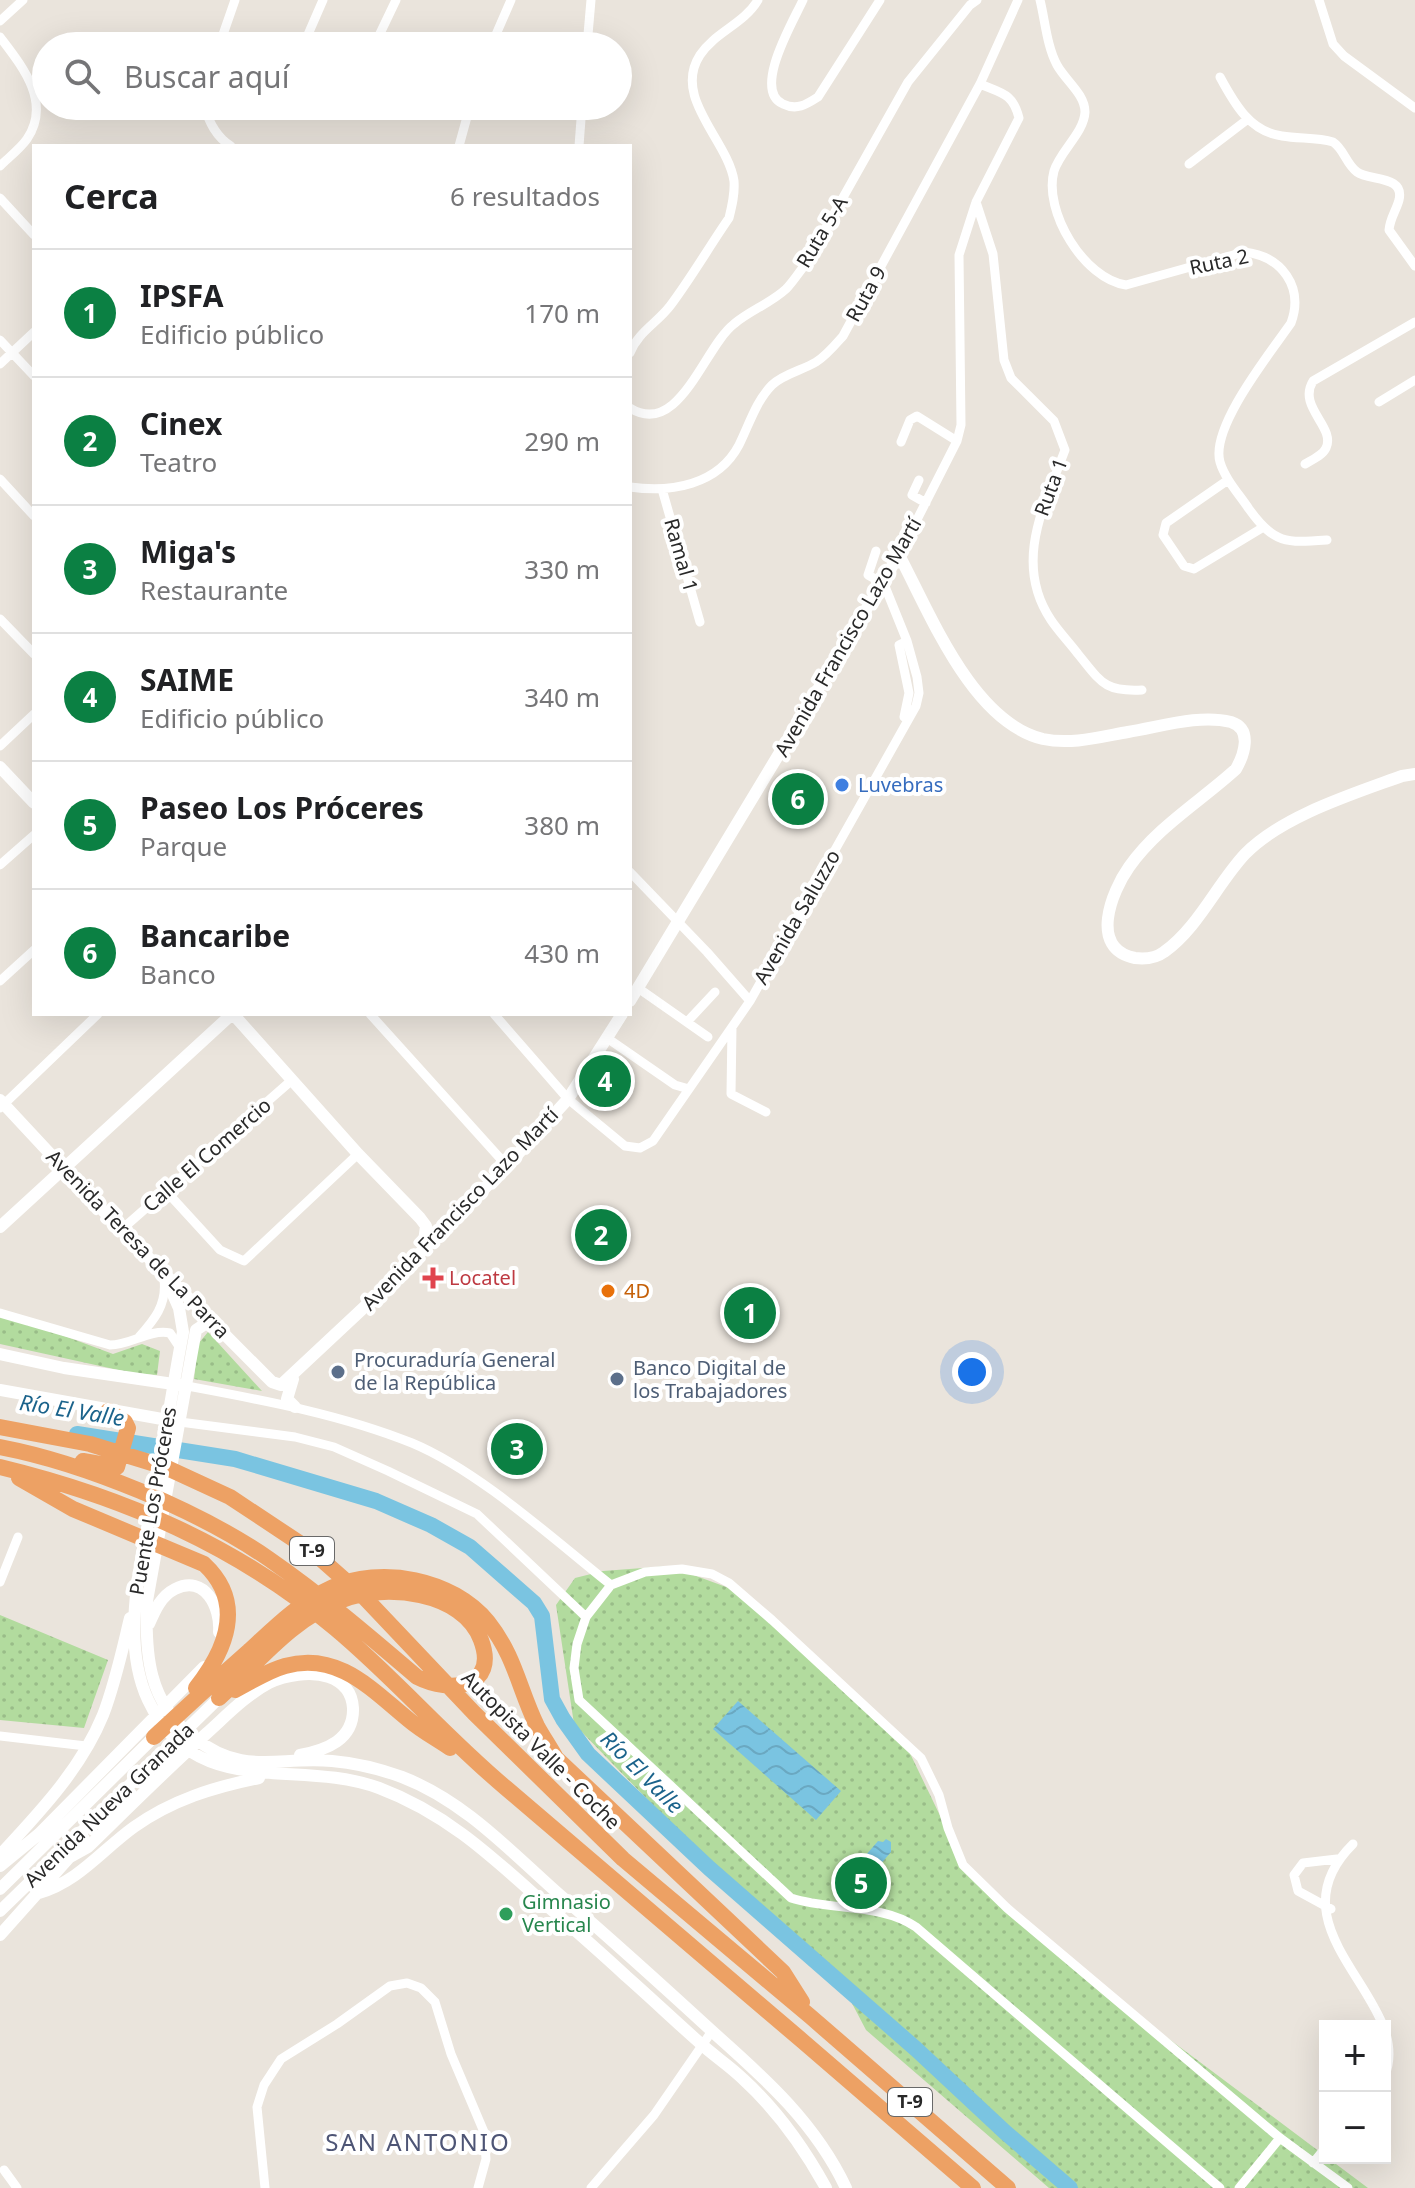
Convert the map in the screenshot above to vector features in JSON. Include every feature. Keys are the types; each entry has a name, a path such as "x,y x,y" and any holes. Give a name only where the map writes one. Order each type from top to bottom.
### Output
{"highway":[{"path":"35,1454 54,1455 112,1468 117,1465 128,1428 125,1422 108,1411"},
{"name":"Autopista Valle - Coche","path":"0,1427 90,1444 165,1467 230,1497 313,1552 365,1598 553,1792 623,1859 1008,2188"},
{"path":"0,1447 35,1454 138,1490 243,1543 337,1609 417,1677 432,1685 457,1687 472,1682 479,1674 484,1650 480,1637 465,1617 452,1608 426,1596 404,1592 334,1594"},
{"path":"0,1467 73,1509 204,1564 214,1573 228,1613 229,1626 222,1650 198,1686 154,1737"},
{"name":"T-9","path":"0,1467 125,1504 222,1550 258,1572 336,1629 487,1773 973,2188"},
{"path":"154,1737 282,1629 309,1616 349,1581 369,1578 426,1582 445,1590 480,1614 500,1639 516,1668 537,1726 556,1758 783,1972 811,2017"},
{"path":"219,1698 282,1629"},
{"name":"T-9","path":"219,1698 286,1665 314,1662 333,1665 352,1674 413,1724 487,1773"}],"main road":[{"name":"Avenida Francisco Lazo Martí","path":"632,998 899,555"},
{"path":"899,555 971,685 1021,730 1041,738 1080,740 1205,720 1232,723 1243,732 1246,740 1244,756 1236,769 1162,830 1129,866 1113,894 1108,906 1109,934 1115,946 1127,955 1146,958 1164,953 1186,931 1248,852 1269,835 1307,814 1402,776 1415,774"},
{"path":"0,767 32,801"},
{"path":"0,1227 230,1016"},
{"path":"234,1016 420,1218 426,1226 423,1250"},
{"name":"Avenida Francisco Lazo Martí","path":"278,1385 300,1369 507,1166 568,1099 620,1016"},
{"name":"Avenida Teresa de La Parra","path":"1,1104 121,1230 278,1385"},
{"path":"420,1218 429,1222 458,1214"},
{"path":"163,1272 174,1291 183,1320 180,1385"},
{"path":"180,1385 196,1330 205,1324 217,1325"},
{"path":"0,1354 64,1368 180,1385"},
{"path":"295,1407 288,1402 287,1394 300,1369"},
{"name":"Puente Los Próceres","path":"152,1694 145,1634 148,1567 180,1385"},
{"path":"0,1390 173,1421"},
{"name":"Puente Los Próceres","path":"148,1567 135,1600 137,1663 152,1694 184,1729 228,1762 270,1769"},
{"path":"0,1866 39,1834 204,1666 216,1645 220,1630 216,1603 200,1588 178,1587 159,1603 145,1634"},
{"path":"0,1855 44,1807 102,1717 135,1600"},
{"path":"39,1893 59,1888 132,1828 167,1807 322,1749 344,1737 351,1724 353,1709 350,1694 341,1682 325,1675 292,1676 270,1683 200,1740 88,1847 70,1857"},
{"name":"Avenida Nueva Granada","path":"0,1911 219,1698"},
{"name":"Avenida Nueva Granada","path":"0,1889 154,1737"},
{"path":"270,1769 331,1761 360,1765 408,1779 459,1807 612,1939 764,2077 808,2126 837,2168 846,2188"},
{"path":"270,1769 362,1782 404,1798 460,1831 743,2078 801,2146 826,2188"},
{"path":"0,1935 70,1857 99,1816"}],"street":[{"path":"0,21 23,0"},
{"path":"309,32 323,0"},
{"path":"381,32 396,0"},
{"path":"497,32 511,0"},
{"path":"588,32 591,0"},
{"path":"632,350 641,334 658,321 671,305 729,218 734,183 730,168 696,100 692,86 694,70 699,55 751,13 758,0"},
{"path":"803,0 771,73 770,87 776,101 788,107 803,107 818,97 880,0"},
{"name":"Ruta 5-A","path":"632,409 641,415 653,416 664,412 679,399 731,325 785,290 805,265 908,82 977,0"},
{"name":"Ruta 9","path":"632,487 662,489 691,485 707,478 724,465 737,448 761,399 774,383 819,361 843,336 980,84 1018,0"},
{"name":"Ruta 2","path":"1040,0 1055,62 1081,96 1085,110 1082,122 1056,164 1053,191 1060,219 1073,246 1092,269 1113,283 1126,285 1244,252 1259,253 1290,277 1296,309 1291,323 1236,403 1218,452 1228,480 1262,528"},
{"path":"1319,0 1333,44 1344,56 1415,108"},
{"path":"223,32 232,3"},
{"path":"0,37 26,71 32,87"},
{"path":"1220,77 1248,119 1261,130 1278,136 1333,142 1360,174 1388,180 1394,185 1399,199 1390,218 1389,230 1415,266"},
{"name":"Avenida Francisco Lazo Martí","path":"899,555 957,441 961,425 959,255 976,202 1019,118 1010,97 980,84"},
{"path":"1189,164 1248,119"},
{"path":"0,166 27,139 35,120"},
{"path":"209,120 223,144"},
{"path":"460,144 466,120"},
{"path":"579,144 581,120"},
{"path":"0,198 32,233"},
{"name":"Ruta 1","path":"976,202 993,254 1004,360 1011,378 1054,421 1065,450 1034,532 1032,564 1040,596 1050,618 1101,682 1119,692 1142,690"},
{"path":"1305,464 1324,452 1327,445 1327,437 1309,400 1308,393 1313,381 1415,322"},
{"path":"0,364 32,334"},
{"path":"0,340 32,374"},
{"path":"1379,402 1415,380"},
{"path":"901,442 910,420 917,416 957,441"},
{"path":"0,479 32,514"},
{"path":"919,480 912,495 926,503"},
{"path":"1228,480 1166,523 1163,535 1184,566 1194,569 1262,528 1277,539 1286,541 1327,540"},
{"name":"Ramal 1","path":"662,489 700,622"},
{"name":"Avenida Saluzzo","path":"568,1099 625,1146 640,1148 653,1141 750,1001 916,706 919,693 917,677 907,641 884,584 868,575 876,551"},
{"path":"0,619 32,652"},
{"path":"904,717 909,693 899,645 907,641"},
{"path":"0,746 32,716"},
{"path":"0,865 32,837"},
{"path":"632,874 750,1001"},
{"path":"0,981 32,952"},
{"path":"638,988 708,1037"},
{"path":"687,1022 715,992"},
{"path":"1,1104 96,1016"},
{"path":"372,1016 507,1166"},
{"path":"496,1016 568,1099"},
{"path":"732,1027 731,1094 766,1112"},
{"path":"607,1038 675,1085 689,1089"},
{"name":"Calle El Comercio","path":"121,1230 292,1080"},
{"path":"166,1191 220,1250 244,1261 358,1154"},
{"path":"137,1340 156,1317 164,1301 163,1272"},
{"path":"0,1313 110,1345 120,1345 158,1332 170,1333 180,1348"},
{"path":"180,1385 295,1407 412,1443 453,1464 491,1491 611,1585"},
{"path":"173,1421 295,1437 334,1447 388,1471 477,1514 586,1617"},
{"path":"0,1582 18,1537"},
{"path":"1220,2188 901,1916 814,1906 791,1898 579,1700 574,1668 577,1644 586,1617 611,1585 645,1572 682,1569 712,1574 729,1583 921,1758 939,1795 963,1865 1007,1908 1280,2138 1348,2188"},
{"path":"0,1736 86,1746"},
{"path":"1353,1844 1337,1859 1328,1902 1344,1944 1373,1982"},
{"path":"1331,1909 1298,1891 1294,1875 1303,1863 1337,1859"},
{"path":"265,2188 257,2107 264,2085 281,2059 390,1986 407,1983 421,1988 435,2002 451,2054 484,2132 486,2159 478,2188"},
{"path":"1391,2064 1396,2055 1394,2026"},
{"path":"591,2188 654,2115 712,2031"},
{"path":"1239,2188 1280,2138"},
{"path":"1313,2163 1319,2156"},
{"path":"4,2170 17,2188"}],"green space":[{"path":"0,1312 113,1354 142,1344 160,1351 157,1375 132,1373 0,1344"},
{"path":"208,1332 262,1391 194,1379 198,1344"},
{"path":"669,1566 748,1595 905,1743 960,1857 1008,1909 1141,2018 1319,2151 1319,2164 1336,2164 1368,2188 1049,2188 866,2030 834,1969 679,1832 574,1724 556,1605 575,1578 603,1571"},
{"path":"0,1615 108,1660 84,1728 0,1720"}],"water":[{"path":"738,1701 841,1791 816,1820 713,1729"},
{"path":"886,1839 891,1842 891,1852 879,1866 869,1868 866,1855 878,1841"}],"waterway":[{"name":"Río El Valle","path":"77,1434 235,1459 376,1501 431,1525 470,1547 534,1603 542,1616 552,1699 588,1754 709,1868 1070,2188"}],"place":[{"name":"Luvebras","path":"842,785"},
{"name":"Bancaribe","path":"798,799"},
{"name":"SAIME","path":"605,1081"},
{"name":"Cinex","path":"601,1235"},
{"name":"Locatel","path":"433,1278"},
{"name":"4D","path":"608,1291"},
{"name":"IPSFA","path":"750,1313"},
{"name":"Procuraduría General de la República","path":"338,1372"},
{"name":"Banco Digital de los Trabajadores","path":"617,1379"},
{"name":"Miga's","path":"517,1449"},
{"name":"Paseo Los Próceres","path":"861,1883"},
{"name":"Gimnasio Vertical","path":"506,1914"}],"district":[{"name":"SAN ANTONIO","path":"418,2143"}]}
